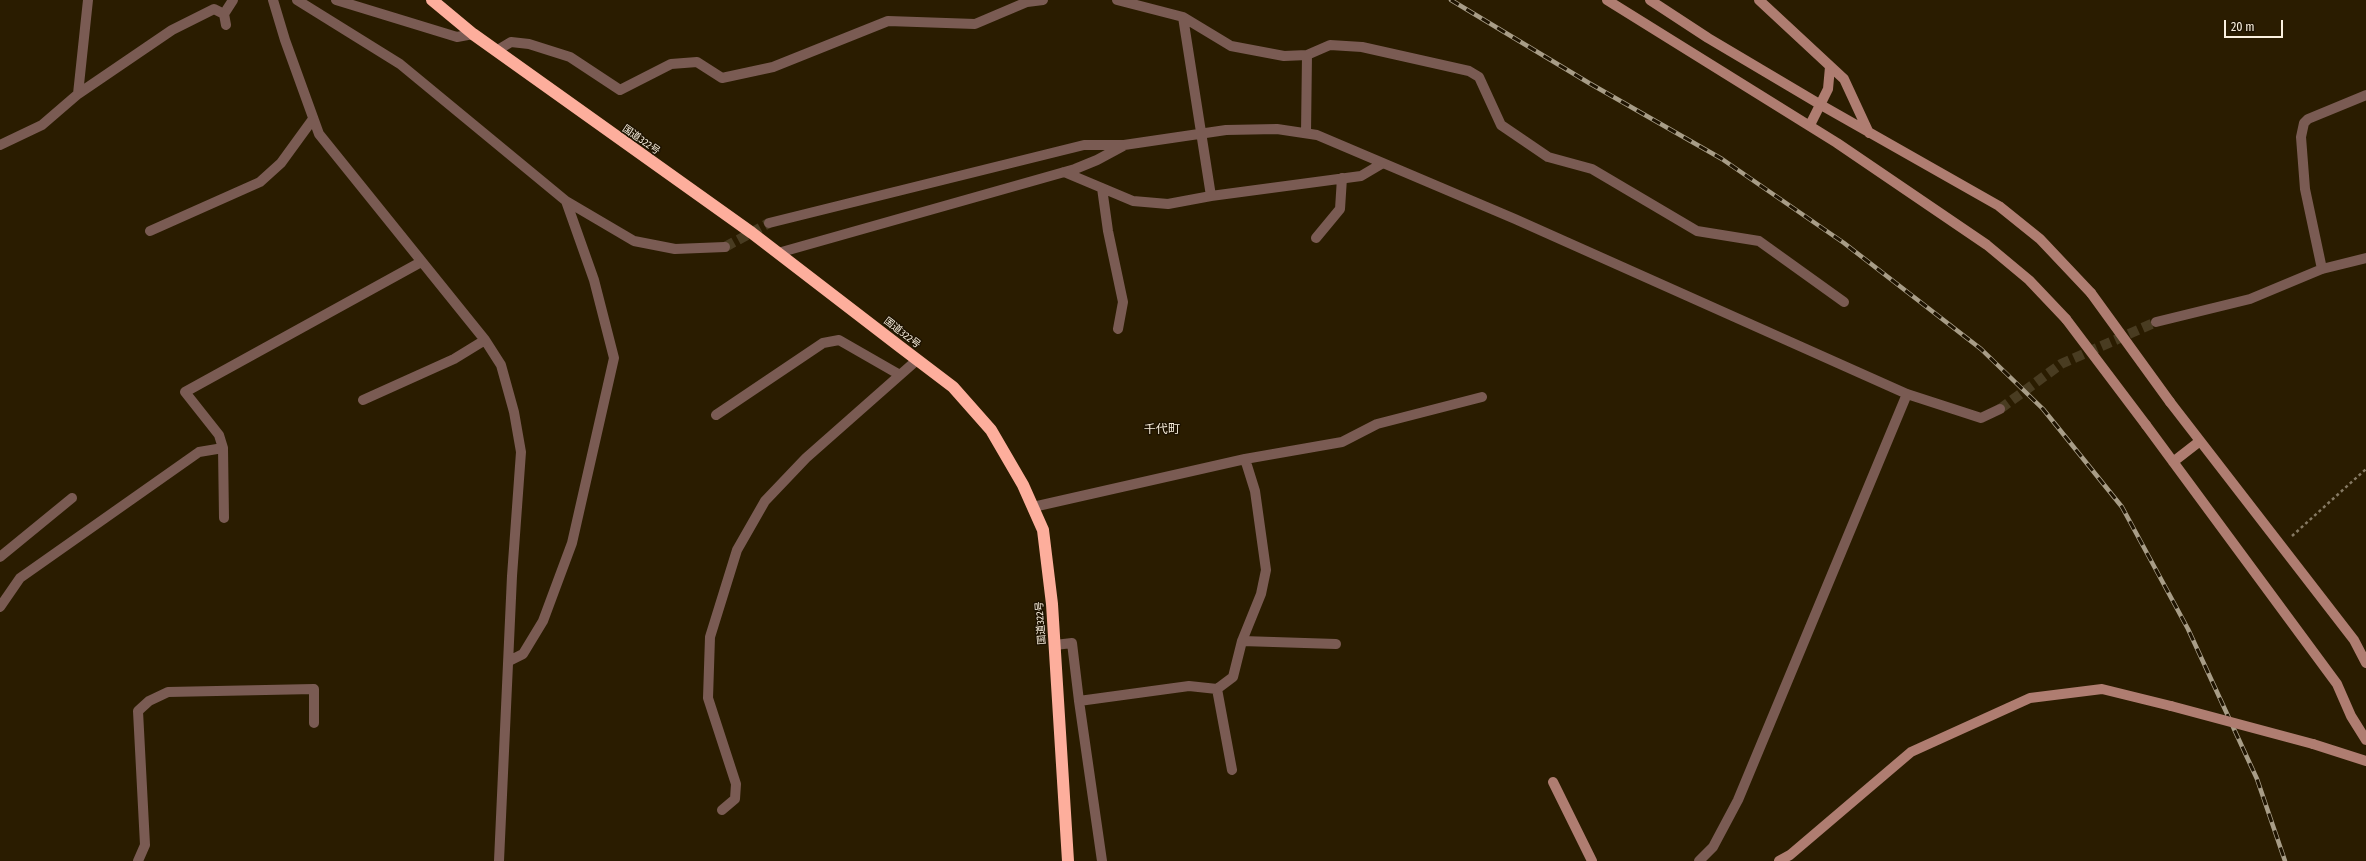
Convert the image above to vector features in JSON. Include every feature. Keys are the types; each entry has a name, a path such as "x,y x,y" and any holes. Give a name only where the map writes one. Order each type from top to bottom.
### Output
{"highway":[{"name":"国道322号","path":"432,0 496,51 778,253 952,387 991,430 1023,485 1043,530 1055,645 1068,861"}],"street":[{"path":"78,94 88,0"},
{"path":"226,25 224,14 233,0"},
{"path":"273,0 284,40 319,134 485,340 501,365 514,412 521,452 499,861"},
{"path":"297,0 400,64 566,201 634,241 675,249 726,247"},
{"path":"336,0 457,37 473,34"},
{"path":"496,51 511,42 529,44 570,57 620,90 671,64 697,62 722,78 773,67 888,20 975,24 1027,2 1043,0"},
{"path":"1117,0 1158,9 1183,17 1231,46 1284,56 1307,54 1330,45 1362,47 1469,71 1479,77 1501,125 1548,157 1592,169 1697,230 1759,241 1844,302"},
{"path":"1608,0 1810,126 1987,245 2029,280 2066,319 2174,462 2337,684 2351,716 2366,740"},
{"path":"1650,0 1708,38 1821,105 1999,206 2040,239 2091,294 2170,402 2354,640 2366,663"},
{"path":"1758,0 1844,79 1850,90 1858,113 1869,133"},
{"path":"0,144 42,125 78,94 172,30 214,9 224,14"},
{"path":"1183,17 1212,196"},
{"path":"1306,133 1307,54"},
{"path":"1810,126 1828,89 1830,67"},
{"path":"2322,269 2305,188 2301,137 2304,124 2308,119 2366,95"},
{"path":"150,231 260,182 280,163 313,119"},
{"path":"769,223 1084,145 1124,145 1226,130 1277,129 1306,133 1317,135 1522,222 1907,394 1981,418 2000,409"},
{"path":"778,253 1064,172 1097,160 1124,145"},
{"path":"1064,172 1133,201 1168,204 1212,196 1361,176 1383,163"},
{"path":"1316,238 1340,209 1342,178"},
{"path":"1102,188 1108,231 1123,302 1118,329"},
{"path":"509,661 523,654 543,621 572,543 614,358 594,280 566,201"},
{"path":"2156,322 2250,299 2322,269 2366,258"},
{"path":"224,518 223,448 219,435 185,392 421,262"},
{"path":"363,400 454,359 485,340"},
{"path":"716,415 823,343 839,340 900,375"},
{"path":"722,810 735,799 736,784 708,698 710,636 737,550 765,501 806,458 917,360"},
{"path":"1698,861 1714,847 1738,800 1907,394"},
{"path":"1033,507 1245,459 1342,442 1377,424 1482,397"},
{"path":"2174,462 2200,441"},
{"path":"0,607 20,578 199,452 223,448"},
{"path":"1078,701 1188,686 1217,689 1232,677 1242,641 1261,594 1266,570 1255,491 1245,459"},
{"path":"0,557 72,498"},
{"path":"1242,641 1336,644"},
{"path":"1055,645 1072,643 1078,701 1102,861"},
{"path":"138,861 145,845 138,711 149,701 168,692 314,689 314,723"},
{"path":"1217,689 1232,770"},
{"path":"1779,861 1790,855 1911,752 2030,698 2102,689 2313,744 2366,761"},
{"path":"1553,782 1592,861"}],"path":[{"path":"2281,546 2366,469"}],"tunnel":[{"path":"725,247 769,223"},
{"path":"2000,409 2061,364 2156,322"}],"railway":[{"path":"1451,0 1589,83 1722,159 1844,243 1981,349 2043,409 2122,507 2188,629 2257,779 2285,861"}],"district":[{"name":"千代町","path":"1162,430"}]}
